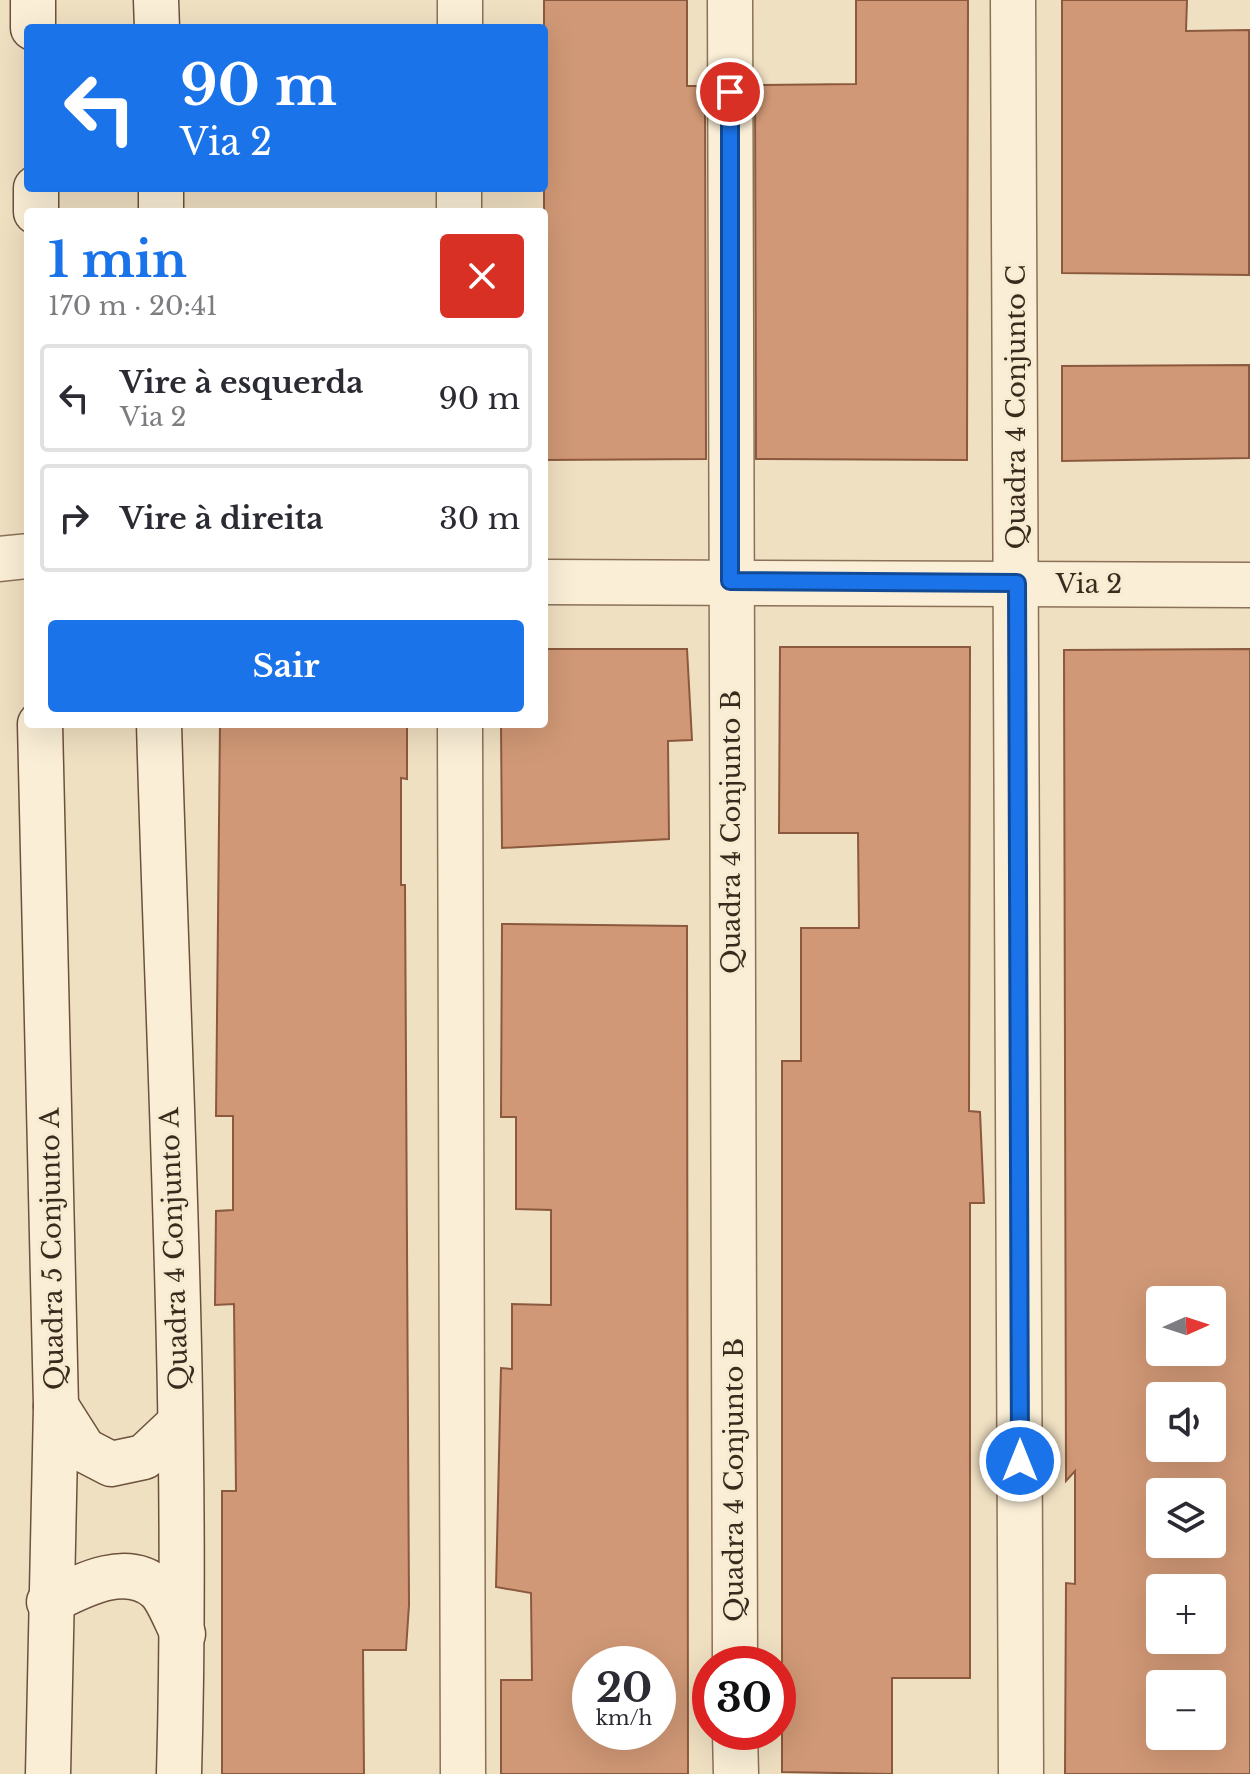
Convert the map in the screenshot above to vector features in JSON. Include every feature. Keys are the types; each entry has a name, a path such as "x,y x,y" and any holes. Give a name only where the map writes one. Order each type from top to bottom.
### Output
{"street":[{"path":"33,0 33,24"},
{"path":"156,0 157,24"},
{"path":"460,0 460,24"},
{"name":"Quadra 4 Conjunto B","path":"730,0 735,1646"},
{"name":"Quadra 4 Conjunto C","path":"1013,0 1021,1774"},
{"path":"0,559 24,556"},
{"name":"Via 2","path":"548,582 1250,585"},
{"name":"Quadra 5 Conjunto A","path":"40,728 56,1406 49,1602 48,1774"},
{"name":"Quadra 4 Conjunto A","path":"159,728 183,1634 179,1774"},
{"path":"460,728 463,1774"},
{"path":"56,1406 84,1450 111,1464 144,1457 179,1424"},
{"path":"49,1602 96,1579 132,1578 158,1589 183,1634"},
{"path":"735,1750 736,1774"}],"building":[{"path":"544,0 687,0 687,86 705,86 706,459 548,460 548,208 544,208 544,192 548,192 548,24 544,24"},
{"path":"856,0 968,0 967,460 756,459 755,85 856,84"},
{"path":"1062,0 1187,0 1186,31 1249,30 1249,275 1062,273"},
{"path":"1249,365 1249,458 1062,461 1062,366"},
{"path":"780,647 970,647 969,1111 980,1112 984,1203 970,1203 970,1678 892,1678 892,1774 782,1772 782,1750 796,1750 796,1646 782,1646 782,1061 801,1061 801,928 859,928 858,833 779,833"},
{"path":"548,649 687,649 692,740 668,741 669,839 502,848 501,728 548,728"},
{"path":"1250,649 1250,1774 1065,1774 1066,1583 1075,1584 1075,1471 1066,1481 1064,650"},
{"path":"220,728 407,728 407,779 401,778 401,885 405,885 409,1605 406,1650 363,1650 364,1774 222,1774 222,1491 236,1491 234,1304 215,1305 216,1211 233,1210 233,1116 216,1116"},
{"path":"502,924 687,926 688,1774 501,1774 501,1680 532,1680 531,1593 496,1587 501,1368 512,1369 512,1304 551,1305 551,1210 516,1209 516,1117 501,1117"}],"route":[{"path":"730,92 730,581 1017,583 1020,1461"}]}
